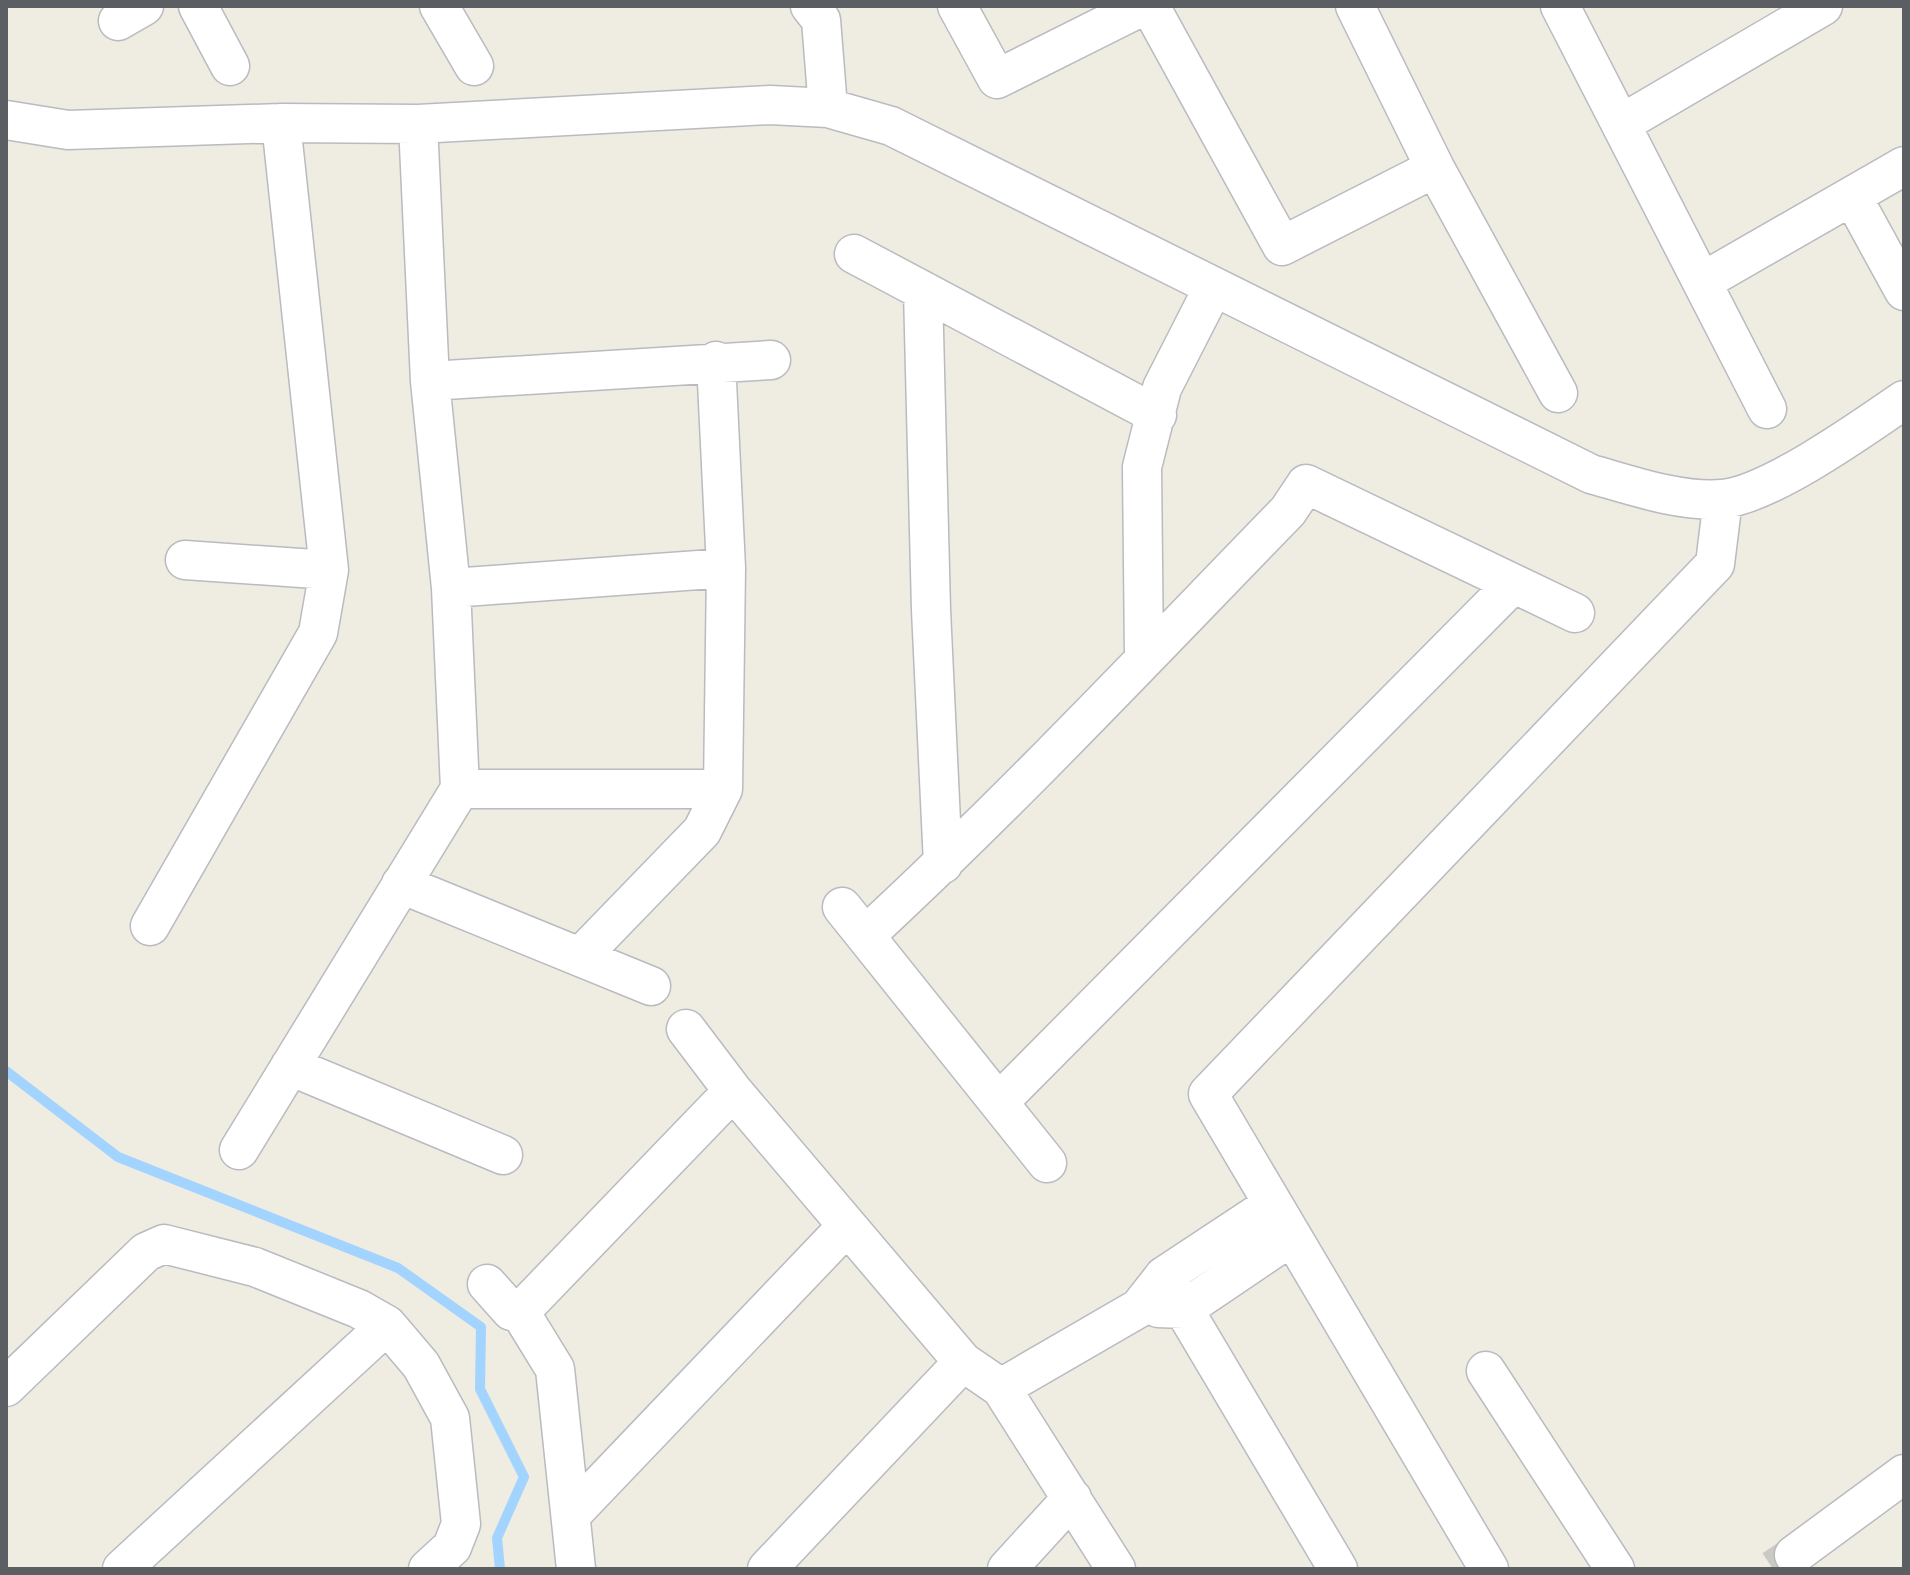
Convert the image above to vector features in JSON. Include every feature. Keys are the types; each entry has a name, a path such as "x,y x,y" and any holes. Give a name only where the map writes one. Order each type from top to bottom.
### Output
{"street":[{"path":"198,6 230,66"},
{"path":"439,6 474,66"},
{"path":"957,6 997,79 1143,6"},
{"path":"1150,6 1282,246 1435,168"},
{"path":"1355,6 1435,168 1558,393"},
{"path":"1560,6 1767,409"},
{"path":"1621,124 1823,6"},
{"path":"821,11 828,108"},
{"path":"6,120 68,130 281,123 418,124 770,105 828,108 891,126 1591,474 1660,493 1723,499 1761,486 1829,450 1904,400"},
{"path":"150,926 318,633 329,570 281,123"},
{"path":"239,1150 460,789 451,588 430,381 418,124"},
{"path":"1702,282 1904,166"},
{"path":"1852,196 1904,291"},
{"path":"854,254 1157,415"},
{"path":"923,291 931,610 943,864"},
{"path":"1144,658 1142,467 1157,415 1183,398 1225,294"},
{"path":"430,381 771,360"},
{"path":"580,957 702,831 723,789 726,568 716,361"},
{"path":"866,935 943,864 1288,511 1306,484 1575,613"},
{"path":"1489,1569 1208,1094 1715,564 1723,499"},
{"path":"185,560 329,570"},
{"path":"451,588 726,568"},
{"path":"999,1102 1513,584"},
{"path":"460,789 723,789"},
{"path":"401,884 651,986"},
{"path":"842,907 1047,1163"},
{"path":"686,1029 733,1091 963,1362 1001,1388 1116,1569"},
{"path":"290,1066 503,1155"},
{"path":"520,1312 733,1091"},
{"path":"1001,1388 1139,1308 1164,1276 1273,1204"},
{"path":"571,1515 847,1226"},
{"path":"1139,1308 1184,1309 1292,1236"},
{"path":"6,1387 23,1359 146,1252 164,1244 255,1267 359,1309 387,1325 421,1365 450,1418 461,1524 452,1547 428,1569"},
{"path":"1164,1276 1338,1569"},
{"path":"487,1284 511,1311 520,1312"},
{"path":"520,1312 555,1369 576,1569"},
{"path":"122,1569 387,1325"},
{"path":"767,1569 963,1362"},
{"path":"1486,1371 1615,1569"},
{"path":"1794,1555 1904,1474"},
{"path":"1007,1569 1072,1498"}],"waterway":[{"path":"6,1071 118,1157 398,1268 481,1327 480,1389 524,1477 497,1538 500,1569"}],"tunnel":[{"path":"1773,1569 1794,1555"}]}
